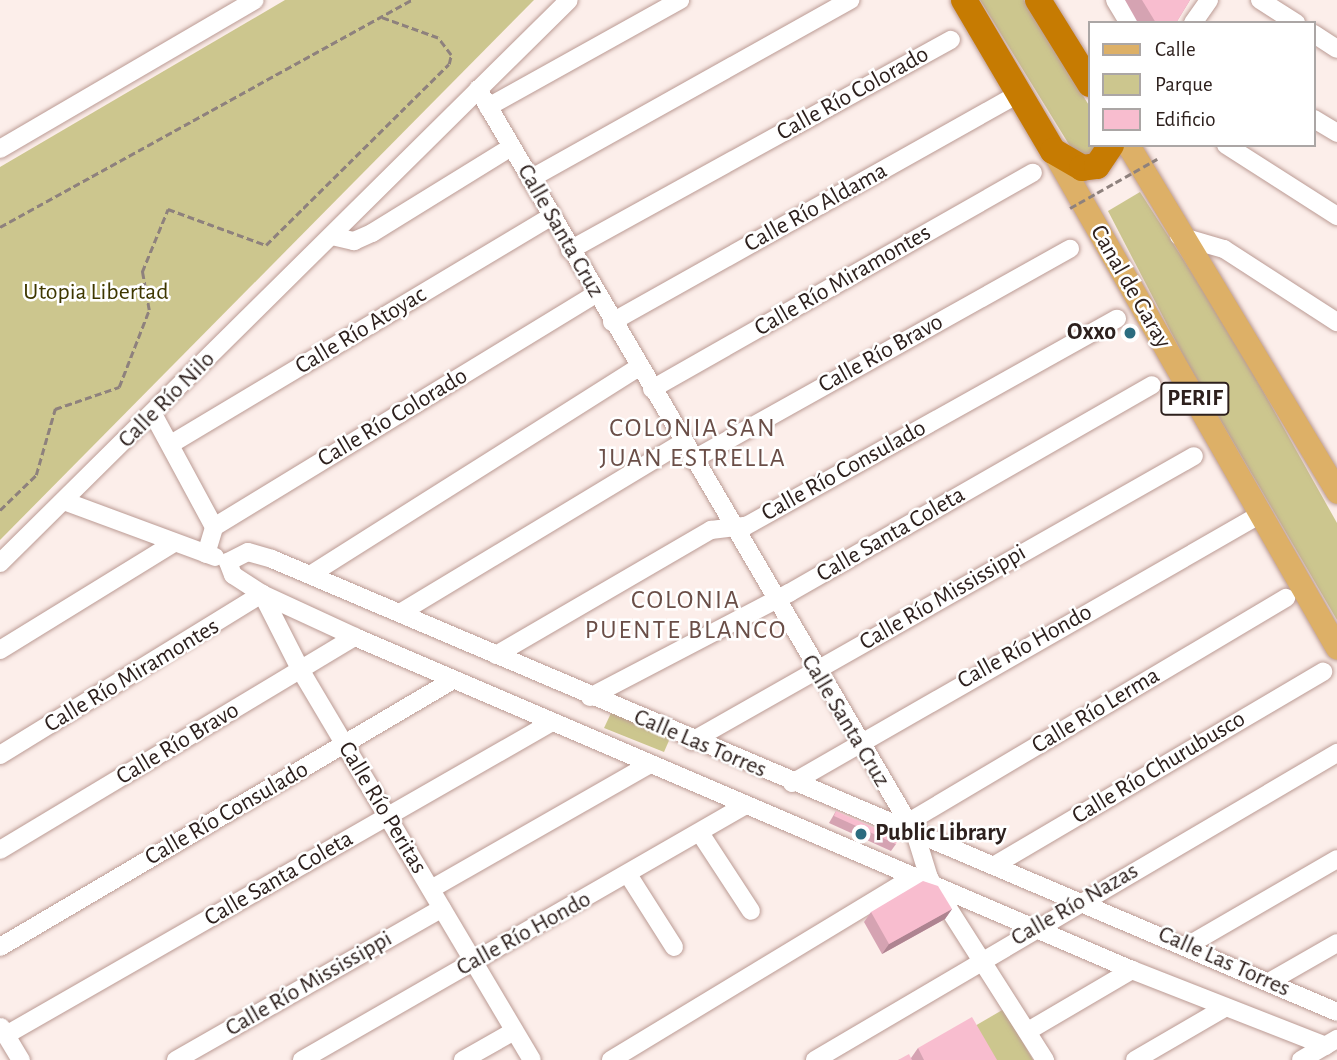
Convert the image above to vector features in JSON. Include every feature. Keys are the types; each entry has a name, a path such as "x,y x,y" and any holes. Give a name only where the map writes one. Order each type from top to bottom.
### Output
{"highway":[{"name":"Canal de Garay","path":"964,0 1054,151"},
{"path":"1038,0 1088,81"},
{"path":"1054,151 1082,168 1097,166 1110,147"}],"main road":[{"name":"PERIF","path":"1129,147 1179,236 1337,492"},
{"name":"Canal de Garay","path":"1054,151 1337,648"}],"street":[{"path":"0,149 256,0"},
{"name":"Calle Río Nilo","path":"0,562 153,414 569,0"},
{"path":"488,107 680,0"},
{"path":"530,179 850,0"},
{"path":"1115,0 1128,21"},
{"path":"1194,21 1209,0"},
{"path":"1260,0 1293,21"},
{"path":"1316,35 1337,49"},
{"name":"Calle Río Colorado","path":"570,250 951,40"},
{"name":"Calle Santa Cruz","path":"478,89 729,526 911,830 929,878 984,959 1045,1060"},
{"name":"Calle Río Aldama","path":"612,322 1020,93"},
{"path":"1316,120 1337,133"},
{"path":"1229,147 1337,216"},
{"path":"332,236 354,242 512,148"},
{"name":"Calle Río Miramontes","path":"652,389 1033,173"},
{"name":"Calle Río Atoyac","path":"171,444 551,218"},
{"path":"1179,236 1224,249 1337,322"},
{"name":"Calle Río Bravo","path":"692,460 1070,249"},
{"name":"Calle Río Colorado","path":"215,527 596,294"},
{"name":"Calle Río Consulado","path":"496,655 711,530 746,526 1117,319"},
{"path":"310,575 639,367"},
{"name":"Calle Santa Coleta","path":"590,697 1152,385"},
{"path":"153,414 215,527 206,554"},
{"path":"400,612 682,443"},
{"name":"Calle Río Mississippi","path":"692,741 1194,456"},
{"name":"Calle Las Torres","path":"64,501 172,544 228,562 248,552 310,575 692,741 995,865 1337,1012"},
{"name":"Calle Río Hondo","path":"792,783 856,742 1261,514"},
{"path":"0,650 172,544"},
{"name":"Calle Río Peritas","path":"228,562 233,575 262,594 301,671 532,1060"},
{"name":"Calle Río Miramontes","path":"0,755 262,594"},
{"name":"Calle Las Torres","path":"262,594 744,806 929,878 1132,970 1226,1007 1331,1042"},
{"name":"Calle Río Lerma","path":"911,830 1286,598"},
{"name":"Calle Río Bravo","path":"0,850 355,637"},
{"name":"Calle Río Churubusco","path":"995,865 1323,672"},
{"name":"Calle Río Consulado","path":"0,947 453,680"},
{"name":"Calle Santa Coleta","path":"3,1030 388,817 552,722"},
{"name":"Calle Río Nazas","path":"815,1060 1035,927 1337,752"},
{"path":"431,889 648,765"},
{"name":"Calle Río Hondo","path":"302,1060 629,876 744,806"},
{"path":"700,833 751,911"},
{"path":"1187,946 1337,859"},
{"path":"629,876 674,947"},
{"path":"611,1060 902,884 929,878"},
{"name":"Calle Río Mississippi","path":"176,1060 442,908"},
{"path":"1269,982 1337,943"},
{"path":"1028,1031 1132,970"},
{"path":"1135,1060 1226,1007"},
{"path":"3,1030 21,1060"},
{"path":"463,1060 514,1031"},
{"path":"1301,1060 1331,1042"}],"path":[{"path":"0,227 411,0"},
{"path":"0,510 36,475 55,409 119,387 149,310 142,272 168,209 266,245 449,64 451,55 438,38 380,17"},
{"path":"1070,208 1157,159"}],"green space":[{"name":"Utopia Libertad","path":"285,0 534,0 0,540 0,167"},
{"path":"980,0 1024,0 1088,104 1088,147 1101,147 1093,157 1073,151"},
{"path":"1140,192 1230,332 1337,523 1337,620 1186,361 1108,211"},
{"path":"612,711 671,736 664,752 604,728"},
{"path":"1004,1009 1033,1060 985,1060 968,1030"}],"building":[{"path":"1142,0 1190,0 1177,21 1155,21"},
{"path":"836,811 898,838 896,844 834,816"},
{"path":"923,881 938,886 952,909 889,944 871,912"},
{"path":"972,1017 997,1060 924,1060 918,1048"},
{"path":"909,1054 912,1060 898,1060"}],"place":[{"name":"Oxxo","path":"1130,333"},
{"name":"Public Library","path":"861,834"}],"district":[{"name":"COLONIA SAN JUAN ESTRELLA","path":"693,444"},
{"name":"COLONIA PUENTE BLANCO","path":"686,616"}]}
